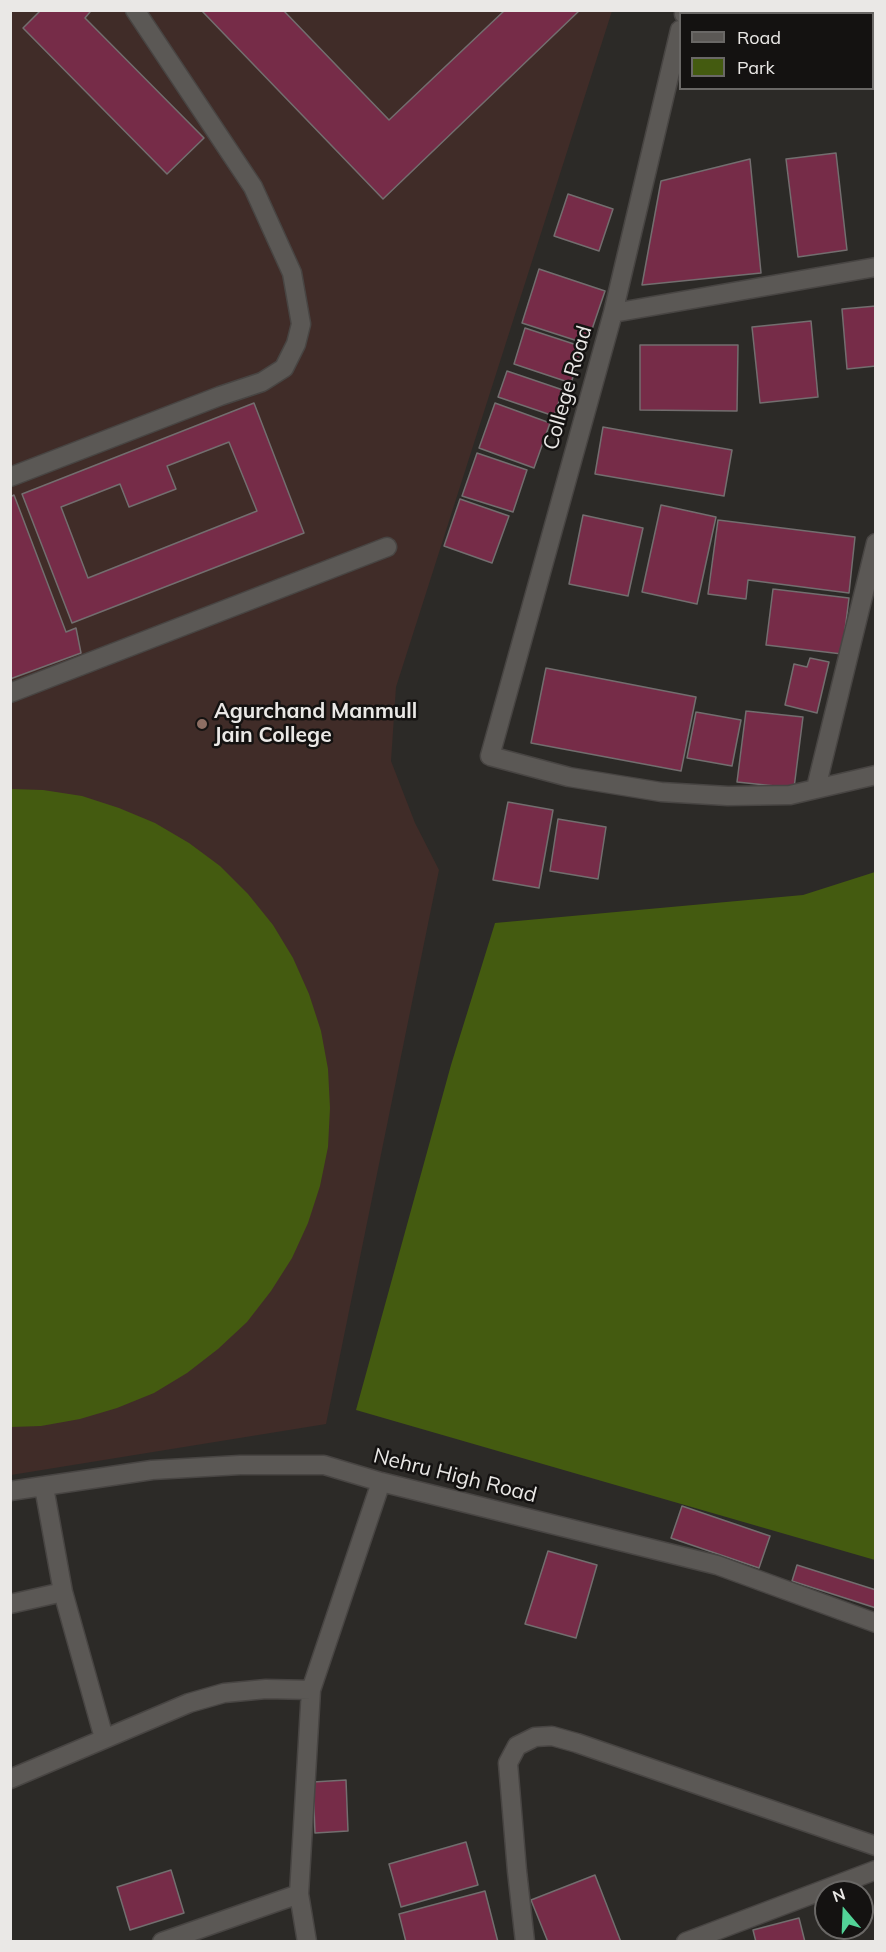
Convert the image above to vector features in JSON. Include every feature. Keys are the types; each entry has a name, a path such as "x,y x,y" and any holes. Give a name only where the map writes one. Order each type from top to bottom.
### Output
{"street":[{"path":"10,477 219,396 262,382 284,368 296,344 301,324 292,273 253,187 135,10"},
{"name":"College Road","path":"679,38 613,313 490,756 569,777 660,792 728,796 790,795 816,788"},
{"path":"613,313 876,267"},
{"path":"876,543 816,788 876,775"},
{"path":"10,693 387,547"},
{"name":"Nehru High Road","path":"10,1491 152,1470 240,1465 324,1465 381,1482 717,1565 876,1623"},
{"path":"307,1941 299,1894 311,1690 381,1482"},
{"path":"44,1486 63,1592 104,1738"},
{"path":"10,1604 63,1592"},
{"path":"10,1779 189,1703 224,1693 266,1689 311,1690"},
{"path":"525,1941 508,1763 517,1746 535,1737 552,1736 577,1743 876,1846"},
{"path":"686,1941 876,1869"},
{"path":"162,1941 299,1894"}],"shaded area":[{"name":"Agurchand Manmull Jain College","path":"11,11 612,11 396,687 391,761 415,823 439,870 326,1424 11,1475"}],"green space":[{"path":"11,789 43,790 82,796 155,823 189,843 220,866 248,894 273,925 293,958 309,994 321,1031 328,1069 330,1108 328,1147 320,1186 308,1223 292,1258 271,1291 247,1322 187,1373 154,1393 117,1408 80,1419 41,1426 11,1427"},
{"path":"875,872 875,1560 356,1410 451,1065 495,923 803,895"}],"building":[{"path":"41,10 88,10 90,12 85,18 204,138 167,174 23,28"},
{"path":"201,10 283,10 389,120 505,10 580,10 383,199"},
{"path":"865,10 876,10 876,23 874,22 874,12 864,12"},
{"path":"836,153 847,250 798,257 786,159"},
{"path":"750,159 761,273 642,285 661,181"},
{"path":"568,194 613,209 599,251 554,236"},
{"path":"539,269 605,291 587,344 522,323"},
{"path":"876,306 876,366 847,369 842,309"},
{"path":"811,321 818,397 760,403 752,327"},
{"path":"525,328 583,347 571,383 514,364"},
{"path":"640,345 738,345 737,411 640,410"},
{"path":"507,371 563,390 554,416 498,397"},
{"path":"254,403 304,533 72,623 22,494","holes":["229,442 257,511 88,578 61,507 120,484 129,507 176,489 167,466"]},
{"path":"495,403 550,423 534,468 479,448"},
{"path":"603,427 732,450 724,496 595,474"},
{"path":"477,453 527,470 513,512 462,496"},
{"path":"14,495 66,632 76,628 81,653 10,679 10,497"},
{"path":"460,499 509,516 492,563 444,546"},
{"path":"661,505 716,517 697,604 642,592"},
{"path":"583,515 643,528 628,596 569,584"},
{"path":"718,520 855,537 849,593 748,580 746,599 708,594"},
{"path":"773,589 849,598 842,654 766,645"},
{"path":"810,658 829,662 817,713 785,705 794,664 807,667"},
{"path":"546,668 696,697 681,771 531,743"},
{"path":"746,711 803,717 794,788 737,782"},
{"path":"696,712 741,720 732,766 687,758"},
{"path":"508,802 553,810 539,888 493,880"},
{"path":"558,819 606,827 598,879 550,871"},
{"path":"682,1506 770,1536 759,1568 671,1538"},
{"path":"548,1551 597,1565 576,1638 525,1624"},
{"path":"797,1565 876,1590 876,1608 792,1581"},
{"path":"346,1780 348,1831 315,1833 313,1782"},
{"path":"466,1842 478,1885 401,1907 389,1864"},
{"path":"171,1870 184,1913 130,1930 117,1887"},
{"path":"595,1875 621,1942 548,1942 531,1900"},
{"path":"485,1891 498,1942 406,1942 399,1914"},
{"path":"799,1918 805,1942 756,1942 753,1930"}],"place":[{"name":"Agurchand Manmull Jain College","path":"202,724"}]}
